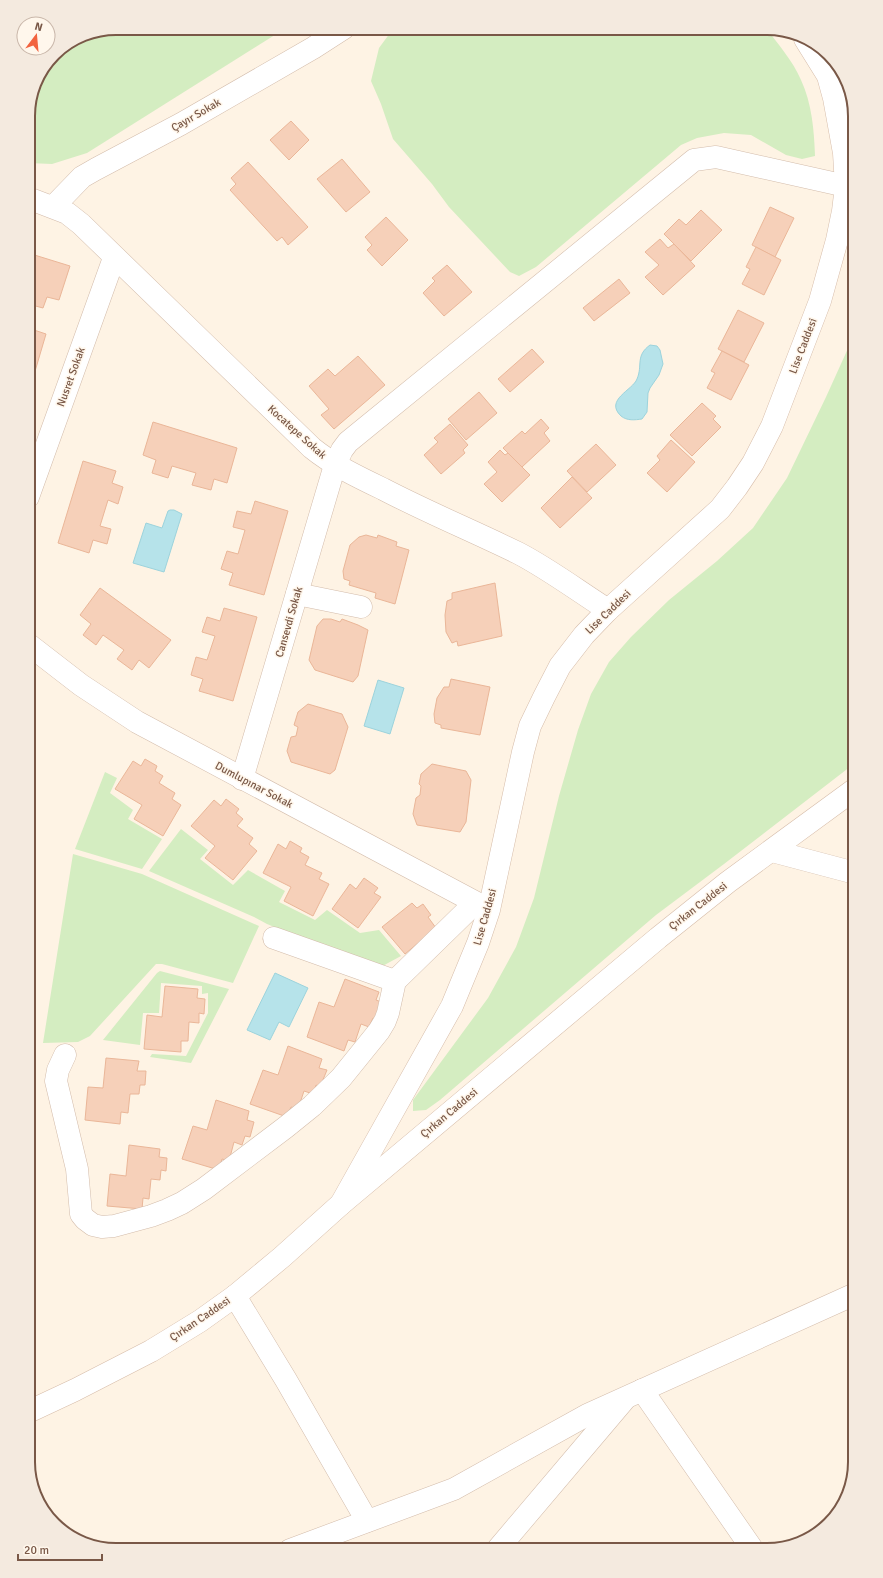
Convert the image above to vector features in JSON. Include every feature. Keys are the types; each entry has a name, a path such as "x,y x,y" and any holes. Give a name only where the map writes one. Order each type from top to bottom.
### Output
{"street":[{"name":"Çayır Sokak","path":"53,207 82,177 96,168 181,124 333,35"},
{"name":"Lise Caddesi","path":"341,1204 452,1006 478,943 482,906 530,726 560,666 584,635 608,610 720,509 753,463 772,426 820,301 837,240 846,186 844,153 834,98 828,76 811,48"},
{"name":"Cansevdi Sokak","path":"242,779 335,464 348,442 694,160 716,157 846,186"},
{"name":"Kocatepe Sokak","path":"35,201 67,213 81,224 114,258 312,448 335,464 424,510 518,554 547,570 608,610"},
{"name":"Nusret Sokak","path":"35,477 114,258"},
{"path":"297,594 361,607"},
{"name":"Dumlupınar Sokak","path":"35,649 81,685 121,712 242,779 482,906"},
{"name":"Çırkan Caddesi","path":"35,1409 76,1390 151,1351 235,1296 282,1257 341,1204 658,938 848,794"},
{"path":"772,851 848,872"},
{"path":"65,1055 58,1070 56,1081 77,1169 81,1214 92,1224 102,1227 114,1226 151,1216 182,1203 204,1189 312,1106 341,1078 379,1031 388,1013 395,981 482,906"},
{"path":"274,938 395,981"},
{"path":"235,1296 286,1380 367,1521"},
{"path":"309,1543 454,1489 587,1415 848,1297"},
{"path":"504,1543 635,1393"},
{"path":"635,1393 748,1543"}],"green space":[{"path":"116,35 275,35 87,153 52,164 35,163 35,111 41,85 52,67 71,49 90,39"},
{"path":"389,35 771,35 794,66 805,89 812,117 815,156 802,159 786,155 751,135 724,133 697,138 681,145 536,267 519,276 510,272 449,207 432,184 393,139 371,81 379,48"},
{"path":"848,348 848,768 656,915 440,1100 426,1110 413,1111 413,1100 488,998 516,947 534,898 559,796 578,730 591,694 609,662 631,637 669,600 717,561 753,528 787,478"},
{"path":"105,772 117,778 110,793 133,810 128,819 162,839 142,869 75,849"},
{"path":"181,829 208,850 200,859 233,885 248,870 285,891 279,902 315,920 327,910 360,933 379,930 401,956 377,969 267,924 149,871"},
{"path":"73,854 142,874 259,926 233,983 162,964 156,964 90,1036 78,1042 43,1043"},
{"path":"160,971 229,989 191,1063 150,1057 152,1054 186,1056 208,1013 208,993 202,994 202,986 161,983 159,1013 143,1013 140,1045 103,1040"}],"water":[{"path":"650,345 657,346 660,350 663,364 659,375 648,393 647,412 642,419 626,419 621,416 616,405 621,396 637,379 642,353"},
{"path":"174,510 182,514 164,572 133,563 146,523 162,528 168,511"},
{"path":"378,680 404,688 390,734 364,726"},
{"path":"275,973 308,988 289,1027 279,1022 270,1040 247,1030"}],"building":[{"path":"291,121 309,140 289,160 270,140"},
{"path":"342,159 370,192 346,212 317,179"},
{"path":"248,162 308,227 288,245 282,237 277,241 230,190 236,184 231,178"},
{"path":"770,207 794,218 775,257 752,245"},
{"path":"701,210 722,230 691,261 664,234 679,219 686,225"},
{"path":"386,217 408,240 382,266 367,250 372,245 365,237"},
{"path":"660,239 668,248 674,244 695,266 663,295 645,277 659,265 645,252"},
{"path":"756,247 781,260 764,295 742,284 750,269 746,267"},
{"path":"35,255 70,266 59,300 47,297 43,308 35,306"},
{"path":"447,265 472,292 444,316 423,293 435,281 432,278"},
{"path":"619,279 630,293 594,321 583,308"},
{"path":"738,310 764,323 744,362 718,349"},
{"path":"35,330 46,334 35,371"},
{"path":"532,349 544,362 510,392 498,379"},
{"path":"722,351 749,365 731,400 707,388 715,373 711,371"},
{"path":"358,356 385,385 334,429 321,415 329,409 309,386 328,369 335,376"},
{"path":"479,392 497,413 466,440 448,419"},
{"path":"702,403 716,416 713,419 721,427 692,456 670,435"},
{"path":"541,419 549,428 544,433 550,441 522,467 503,448 522,431 525,434"},
{"path":"153,422 237,448 227,483 214,479 211,490 192,485 196,473 172,466 168,478 152,473 156,460 143,455"},
{"path":"450,424 468,445 463,450 465,453 441,474 424,455 438,442 434,438"},
{"path":"671,440 695,462 667,492 647,473 660,460 657,456"},
{"path":"596,444 616,465 587,492 567,471"},
{"path":"500,450 505,455 508,453 530,475 502,502 484,484 497,472 488,462"},
{"path":"83,461 116,471 112,483 123,487 118,504 108,500 100,526 111,529 107,544 93,540 89,553 58,543"},
{"path":"572,477 592,498 560,528 541,508"},
{"path":"255,501 288,511 264,595 229,585 233,573 221,569 227,551 238,554 245,530 233,527 237,511 251,514"},
{"path":"366,535 377,538 378,535 397,542 396,546 409,550 395,604 375,598 376,593 349,585 350,581 344,579 343,571 350,545 359,537"},
{"path":"495,583 502,636 458,646 457,641 452,643 446,632 445,615 447,601 452,599 452,593"},
{"path":"100,588 171,640 149,668 139,660 132,670 117,659 124,650 103,635 96,645 83,635 91,624 80,615"},
{"path":"224,608 257,617 233,701 199,691 203,679 191,675 196,657 207,660 215,636 202,632 207,617 220,621"},
{"path":"323,619 331,619 340,622 342,619 368,630 358,676 353,682 315,670 309,660 317,626"},
{"path":"451,679 490,687 480,735 441,728 441,725 435,723 434,714 437,698 444,687 449,687"},
{"path":"308,704 342,714 348,727 335,770 330,774 291,762 287,751 291,737 296,736 298,727 294,725 298,712"},
{"path":"145,759 157,766 155,771 163,776 159,783 175,793 172,799 181,805 163,836 134,819 142,805 115,789 133,761 141,766"},
{"path":"432,764 466,771 471,780 466,822 460,832 417,825 413,814 416,798 420,795 421,786 419,784 421,774"},
{"path":"226,799 239,809 236,813 243,819 237,826 253,838 249,844 257,851 233,880 205,858 215,846 191,826 214,800 221,806"},
{"path":"290,841 302,848 300,852 309,857 305,865 322,873 319,879 329,884 313,916 284,901 291,887 263,873 278,844 286,849"},
{"path":"364,878 378,888 374,893 381,897 358,928 332,909 350,884 356,889"},
{"path":"412,903 417,908 423,904 431,915 428,917 436,928 405,954 382,927"},
{"path":"345,979 379,992 376,1000 384,1003 377,1020 373,1018 369,1027 361,1024 355,1042 348,1040 344,1051 307,1037 319,1002 334,1007"},
{"path":"165,986 198,989 197,998 205,999 204,1014 199,1013 199,1023 189,1022 188,1041 181,1041 181,1052 144,1049 147,1015 162,1017"},
{"path":"288,1046 322,1059 319,1068 327,1070 320,1087 316,1085 313,1094 304,1091 298,1109 291,1107 287,1117 250,1104 263,1070 278,1075"},
{"path":"106,1058 139,1061 137,1071 146,1071 145,1085 140,1085 139,1094 130,1094 128,1113 121,1112 120,1124 85,1120 88,1087 103,1088"},
{"path":"216,1100 249,1111 247,1120 254,1122 250,1137 245,1136 242,1145 234,1142 229,1161 222,1159 219,1170 182,1159 193,1126 207,1130"},
{"path":"129,1145 160,1149 159,1157 167,1158 166,1171 161,1170 160,1180 151,1179 149,1199 143,1198 142,1209 107,1206 110,1174 126,1176"}]}
